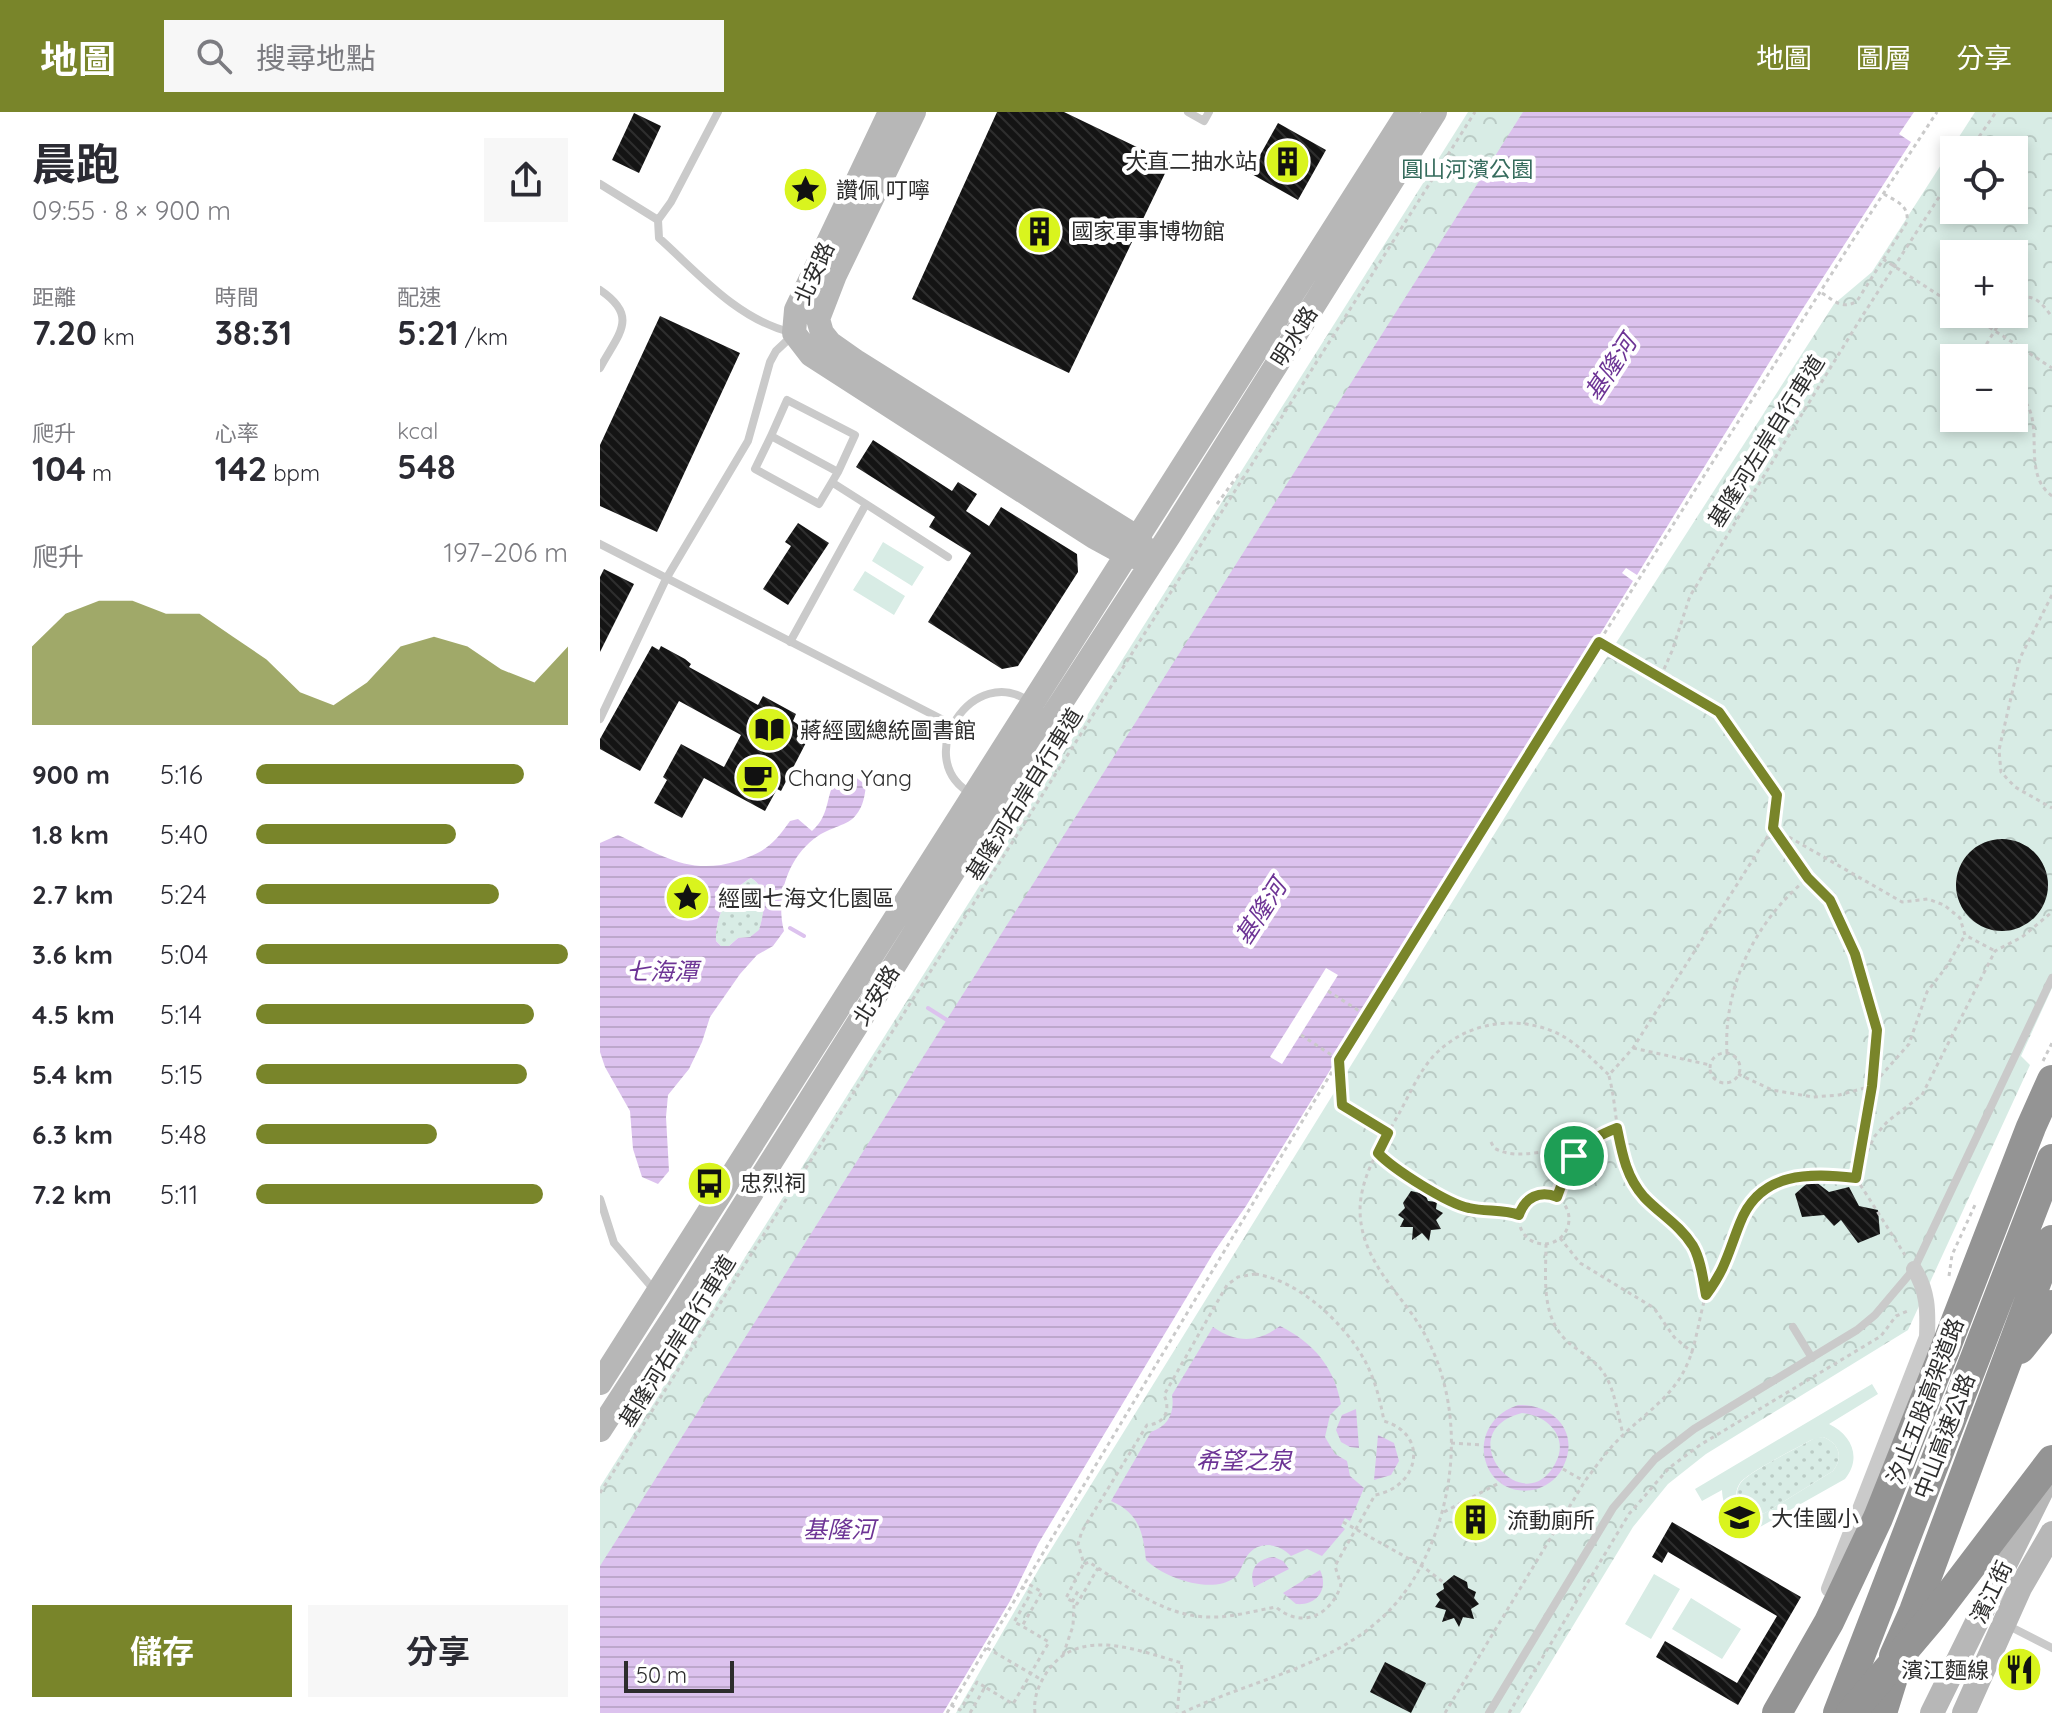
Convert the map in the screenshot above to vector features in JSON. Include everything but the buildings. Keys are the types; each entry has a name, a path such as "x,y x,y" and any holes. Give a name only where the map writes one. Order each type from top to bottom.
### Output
{"highway":[{"name":"汐止五股高架道路","path":"1779,1713 1829,1622 1878,1518 2052,1080"},
{"name":"中山高速公路","path":"1838,1713 2052,1159"},
{"name":"中山高速公路","path":"1869,1713 1914,1611 2052,1240"},
{"path":"2004,1369 2052,1305"},
{"path":"1851,1713 1934,1615 2052,1460"},
{"path":"1882,1713 1914,1611"}],"main road":[{"name":"明水路","path":"1132,547 1408,112"},
{"name":"明水路","path":"1153,561 1435,112"},
{"name":"北安路","path":"904,113 796,310 794,333 811,355 1094,537 1132,547"},
{"name":"北安路","path":"600,1383 1042,710 1153,561 857,362 830,343 822,333 818,319 904,113"},
{"name":"北安路","path":"1042,710 1132,547"},
{"name":"北安路","path":"600,1430 680,1307 983,801"},
{"name":"濱江街","path":"1932,1713 2052,1472"},
{"name":"濱江街","path":"1964,1713 2020,1588 2052,1533"}],"street":[{"path":"1779,1713 1927,1337 1928,1308 1924,1286 1914,1269"}],"lane":[{"path":"718,112 671,202 658,220 659,238 731,302 767,326 794,333"},
{"path":"1188,112 1204,121 1209,112"},
{"path":"600,184 658,220"},
{"path":"600,290 615,300 623,312 624,323 600,368"},
{"path":"600,719 666,579 748,441 770,362 794,333 818,319"},
{"path":"787,400 855,435 838,472 819,504 755,469 787,400"},
{"path":"771,436 838,472"},
{"path":"833,483 948,557"},
{"path":"790,642 866,504"},
{"path":"600,544 951,724"},
{"path":"983,801 955,778 947,761 946,742 951,724 961,710 975,699 992,694 1009,694 1042,710"},
{"path":"1489,1713 1613,1508 1637,1477 1694,1429 1857,1330 1875,1315 1914,1269 2052,978"},
{"path":"600,1199 604,1226 614,1243 647,1285 680,1307"},
{"path":"1793,1327 1812,1358"},
{"path":"1980,1614 2052,1648"}],"path":[{"name":"基隆河右岸自行車道","path":"600,1493 1475,112"},
{"path":"949,1709 1339,1060 1599,642 1937,112"},
{"path":"1980,136 1996,112"},
{"path":"1822,293 1842,306 1857,301 1907,222 1908,213 1904,206 1884,194"},
{"name":"基隆河左岸自行車道","path":"1661,676 1690,596 1940,195"},
{"path":"1883,259 1940,296"},
{"path":"2028,297 2041,301 2052,317"},
{"path":"1990,328 2052,368"},
{"path":"1986,344 1996,328"},
{"path":"2028,404 2037,419 2038,479 2052,496"},
{"path":"1217,504 1238,475 1243,479"},
{"path":"2052,595 2020,658 1999,750 2001,772 2015,787 2052,808"},
{"path":"1599,642 1719,712 1777,795 1773,828 1633,1048 1609,1075"},
{"path":"1773,828 1808,878 1830,900 1855,954 1877,1030 1872,1086 1856,1178 1914,1269"},
{"path":"1773,828 1902,902 1928,899 1944,905 1960,918 1965,935 1995,951"},
{"path":"1727,1053 1728,1014 1742,965 1772,913 1808,878"},
{"path":"1856,1178 1874,1137 1888,1121 1922,1095 1995,951 2022,937 2052,912"},
{"path":"1738,1074 1772,1090 1813,1097 1839,1095 1872,1086 1909,1044 1927,992 1965,935"},
{"path":"1328,991 1367,1016"},
{"path":"1063,1655 1086,1645 1103,1644 1182,1663 1180,1713 1229,1692 1294,1672 1337,1651 1392,1606 1422,1566 1442,1513 1451,1472 1450,1409 1442,1374 1415,1319 1379,1272 1363,1236 1360,1206 1378,1153 1426,1065 1445,1045 1467,1031 1497,1023 1525,1023 1553,1031 1582,1050 1609,1075 1623,1159 1632,1181 1695,1249 1706,1295"},
{"path":"1301,1035 1339,1060"},
{"path":"1633,1048 1710,1065"},
{"path":"1727,1053 1738,1061 1738,1074 1728,1082 1720,1081 1711,1073 1710,1065 1718,1054 1727,1053"},
{"path":"1339,1060 1342,1105 1388,1133"},
{"path":"1557,1197 1574,1156 1585,1143 1617,1128"},
{"path":"1491,1142 1494,1148 1509,1154 1535,1155 1556,1151 1574,1156"},
{"path":"1378,1153 1390,1165 1465,1208 1509,1211 1519,1215"},
{"path":"1445,1713 1585,1481 1623,1434 1667,1396 1693,1353 1706,1295 1728,1261 1743,1217 1762,1193 1795,1176 1815,1173 1856,1178"},
{"path":"1541,1194 1557,1197 1563,1202 1569,1217 1560,1238 1546,1244 1532,1241 1526,1236 1521,1230 1519,1215 1522,1207 1541,1194"},
{"path":"1560,1238 1580,1263 1658,1311 1674,1337 1693,1353"},
{"path":"1546,1244 1545,1286 1552,1321 1566,1341 1591,1358 1606,1376 1623,1434"},
{"path":"1084,1564 1089,1562 1098,1568 1132,1591 1195,1616 1233,1616 1276,1607 1286,1615 1302,1620 1327,1609 1338,1594 1340,1575 1335,1566 1375,1495 1388,1493 1405,1481 1414,1459 1410,1441 1399,1427 1384,1421 1379,1395 1364,1358 1328,1315 1302,1294 1264,1275 1244,1275 1227,1285 1164,1395 1168,1405 1166,1414 1159,1422 1147,1425 1082,1531 1078,1544 1084,1564 1066,1598 1077,1604 1098,1568"},
{"path":"1451,1443 1483,1445"},
{"path":"1563,1469 1585,1481"},
{"path":"1442,1513 1501,1482"},
{"path":"1343,1522 1422,1566 1443,1582"},
{"path":"949,1709 960,1710 977,1682 1013,1704 1049,1642 1014,1622 1031,1593 1023,1584"},
{"path":"1022,1626 1042,1592 1023,1584"},
{"path":"1035,1713 1035,1696 1042,1680 1063,1655 1073,1626 1073,1602 1078,1591"},
{"path":"986,1647 1042,1680"},
{"path":"970,1713 985,1687"},
{"path":"949,1709 955,1713"}],"green space":[{"name":"圓山河濱公園","path":"1468,112 1537,112 600,1605 600,1487"},
{"path":"1975,112 2052,112 2052,988 2021,1056 2030,1065 1908,1330 1706,1454 1668,1484 1633,1527 1520,1713 956,1713 1040,1567 1526,783 1834,304 1872,272 1940,166 1940,224 2028,224 2028,136 1960,136"},
{"path":"883,542 924,567 912,586 872,561"},
{"path":"865,571 905,596 894,615 853,590"},
{"path":"751,878 757,882 763,895 759,931 750,937 738,938 729,946 721,946 716,941 716,931 721,913 736,889"},
{"path":"1872,1384 1878,1394 1829,1424 1844,1434 1852,1448 1853,1463 1845,1479 1760,1527 1744,1525 1732,1518 1725,1506 1722,1490 1702,1501 1695,1489","holes":["1823,1437 1836,1447 1839,1456 1833,1471 1765,1513 1752,1513 1741,1506 1736,1496 1745,1478 1811,1440"]},
{"path":"1823,1437 1833,1443 1838,1451 1838,1461 1833,1471 1765,1513 1752,1513 1742,1507 1737,1491 1744,1479 1815,1438"},
{"path":"1654,1574 1680,1589 1651,1639 1625,1624"},
{"path":"1691,1598 1741,1629 1722,1659 1672,1629"}],"water":[{"name":"基隆河","path":"1523,112 1914,112 1899,134 1911,142 1637,575 1626,568 1622,573 1633,581 1246,1206 1214,1252 1038,1544 1010,1601 943,1713 600,1713 600,1566"},
{"name":"七海潭","path":"841,772 854,776 866,785 860,808 849,821 823,833 799,854 786,878 783,891 784,931 773,946 757,955 740,974 710,1017 689,1069 668,1095 669,1171 658,1184 642,1177 633,1149 630,1111 600,1052 600,843 618,835 662,856 690,865 720,865 737,861 768,847 790,821 798,819 812,831 823,817 835,780","holes":["751,878 757,882 764,902 759,930 750,937 738,938 729,946 721,946 716,941 716,931 725,904 743,883"]},
{"name":"希望之泉","path":"1280,1326 1303,1340 1328,1368 1341,1404 1330,1415 1325,1437 1335,1454 1347,1461 1350,1476 1364,1488 1350,1521 1345,1518 1341,1526 1345,1529 1322,1556 1307,1549 1291,1556 1269,1545 1252,1551 1236,1576 1224,1583 1201,1584 1175,1578 1146,1560 1138,1524 1128,1511 1111,1501 1151,1432 1169,1418 1172,1395 1213,1327 1230,1336 1247,1339 1263,1336"},
{"path":"1518,1405 1530,1406 1551,1414 1565,1430 1568,1452 1562,1469 1549,1483 1537,1489 1518,1490 1503,1485 1492,1474 1485,1460 1484,1444 1489,1429 1500,1415","holes":["1522,1413 1548,1423 1560,1445 1555,1464 1541,1480 1526,1484 1511,1479 1499,1468 1491,1453 1491,1437 1501,1423"]},
{"path":"1356,1409 1359,1448 1341,1442 1336,1430 1342,1415"},
{"path":"1378,1435 1394,1443 1399,1461 1391,1475 1374,1480"},
{"path":"1274,1557 1283,1561 1289,1569 1254,1587 1252,1575 1255,1566"},
{"path":"1320,1570 1322,1590 1315,1599 1296,1604 1283,1593"}],"pier":[{"path":"1326,968 1338,975 1282,1064 1270,1057"}],"waterway":[{"path":"790,928 804,936"},
{"path":"928,1008 947,1020"}],"place":[{"name":"大直二抽水站","path":"1288,161"},
{"name":"讚佩 叮嚀","path":"805,190"},
{"name":"國家軍事博物館","path":"1040,231"},
{"name":"蔣經國總統圖書館","path":"769,730"},
{"name":"Chang Yang","path":"757,778"},
{"name":"經國七海文化園區","path":"687,898"},
{"name":"忠烈祠","path":"709,1183"},
{"name":"大佳國小","path":"1740,1518"},
{"name":"流動廁所","path":"1476,1520"},
{"name":"濱江麵線","path":"2020,1670"}],"route":[{"path":"1599,642 1719,712 1777,795 1773,828 1808,878 1830,900 1855,954 1877,1030 1872,1086 1856,1178 1815,1173 1795,1176 1762,1193 1743,1217 1728,1261 1706,1295 1695,1249 1632,1181 1623,1159 1617,1128 1585,1143 1574,1156 1557,1197 1549,1194 1534,1196 1522,1207 1519,1215 1509,1211 1465,1208 1390,1165 1378,1153 1388,1133 1342,1105 1339,1060 1599,642"}]}
